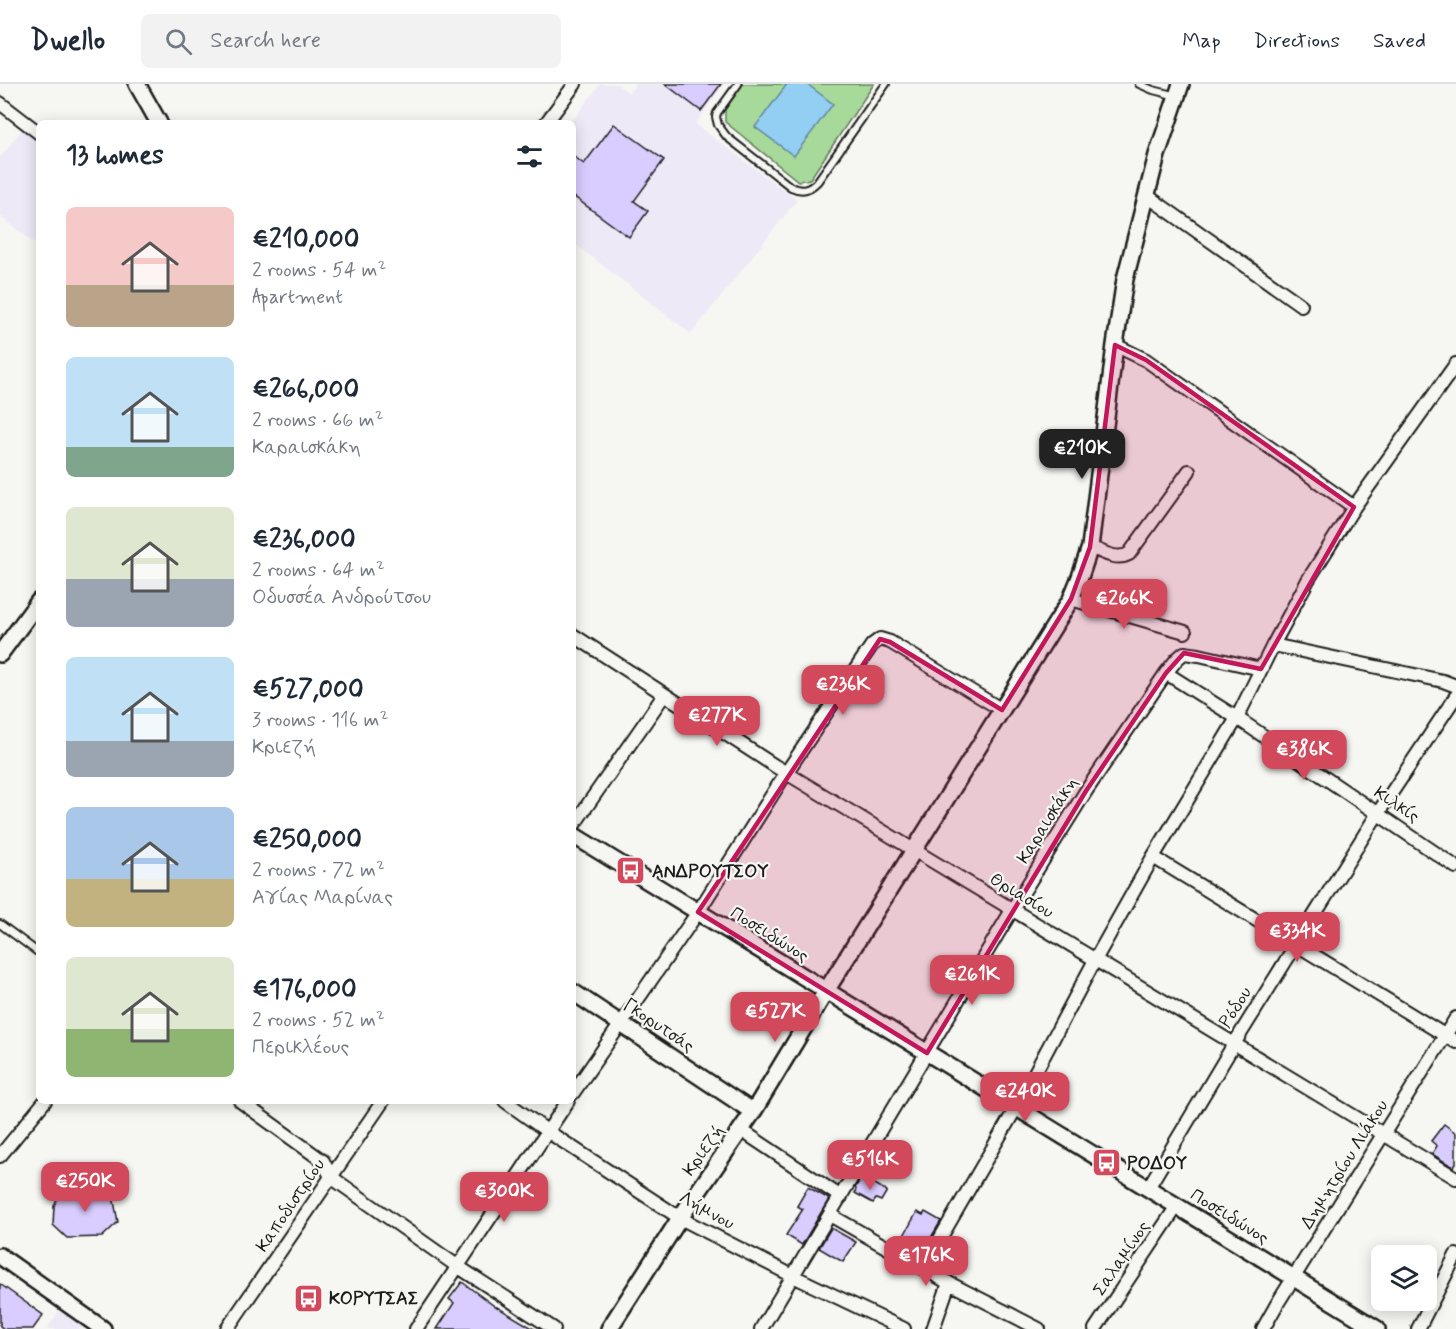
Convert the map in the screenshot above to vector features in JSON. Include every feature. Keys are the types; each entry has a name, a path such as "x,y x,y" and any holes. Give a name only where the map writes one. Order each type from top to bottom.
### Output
{"street":[{"path":"137,84 157,120"},
{"path":"548,120 575,84"},
{"name":"Κριεζή","path":"609,1329 680,1218 753,1112 913,850 1071,599 1090,547 1114,345 1125,279 1157,155 1180,90"},
{"path":"0,103 36,131"},
{"path":"1146,195 1301,305"},
{"path":"1114,345 1146,360 1354,507"},
{"path":"923,1268 1016,1108 1153,857 1237,718 1308,580 1354,507 1456,364"},
{"path":"1090,547 1116,557 1129,554 1189,471"},
{"path":"1071,599 1185,632"},
{"path":"0,654 36,605"},
{"name":"Θριασίου","path":"576,637 786,773 1456,1178"},
{"path":"576,1090 698,912 786,773 872,645 880,639 890,642 1002,710"},
{"path":"1273,645 1443,681 1456,686"},
{"name":"Καραισκάκη","path":"761,1329 1012,910 1086,792 1166,673 1184,653 1261,669"},
{"name":"Κιλκίς","path":"1166,673 1237,718 1456,867"},
{"path":"576,822 664,695"},
{"name":"Ρόδου","path":"1148,1188 1234,1044 1378,813 1456,696"},
{"name":"Ποσειδώνος","path":"576,837 1377,1329"},
{"path":"1153,857 1450,1039"},
{"name":"Γκορυτσάς","path":"576,994 753,1112"},
{"name":"Δημητρίου Λιάκου","path":"1263,1329 1383,1134 1450,1039 1456,1018"},
{"path":"0,1156 43,1104"},
{"path":"244,1104 323,1161 331,1177 457,1266 554,1329"},
{"name":"Καποδιστρίου","path":"227,1329 381,1104"},
{"name":"Λήμνου","path":"509,1104 680,1218 904,1329"},
{"path":"416,1329 566,1104"},
{"path":"741,1130 841,1197"},
{"name":"Σαλαμίνος","path":"1095,1329 1177,1206"},
{"path":"830,1215 949,1283 1040,1329"},
{"path":"1419,1329 1456,1255"},
{"path":"0,1256 103,1329"},
{"path":"933,1329 949,1283"}],"lane":[{"path":"738,84 717,114 718,125 727,137 798,190 805,190 817,182 886,84"},
{"path":"1139,84 1153,90 1180,90"},
{"path":"0,924 36,951"}],"highlighted area":[{"path":"1115,345 1146,360 1354,507 1261,669 1184,653 1166,673 1086,791 927,1053 698,912 880,639 890,642 1002,710 1071,599 1090,547"}],"shaded area":[{"path":"600,84 616,84 629,93 636,84 724,84 695,124 797,200 691,334 576,244 576,120 573,120"},
{"path":"24,127 36,137 36,244 0,216 0,158"},
{"path":"60,1310 88,1329 47,1329"}],"green space":[{"path":"743,84 874,84 810,179 798,181 725,122 725,110"}],"water":[{"path":"787,84 807,84 833,104 794,156 755,127"}],"building":[{"path":"665,84 721,84 701,111"},
{"path":"614,124 664,160 634,201 648,211 629,237 576,198 576,158 584,164"},
{"path":"1444,1124 1456,1133 1456,1163 1453,1167 1432,1154 1437,1146 1431,1141"},
{"path":"863,1177 887,1191 881,1201 876,1199 873,1203 855,1193 855,1188"},
{"path":"88,1185 108,1192 114,1201 118,1222 102,1237 67,1238 53,1225 54,1206 58,1197 65,1191"},
{"path":"808,1187 829,1199 802,1245 786,1235 803,1209 797,1206"},
{"path":"917,1212 923,1215 925,1212 941,1221 923,1251 902,1239"},
{"path":"831,1228 856,1242 843,1262 819,1248"},
{"path":"462,1282 497,1308 534,1329 437,1329 454,1303 449,1299"},
{"path":"0,1284 43,1315 33,1329 4,1329 0,1326"}],"place":[{"name":"ΑΝΔΡΟΥΤΣΟΥ","path":"631,871"},
{"name":"ΡΟΔΟΥ","path":"1106,1163"},
{"name":"ΚΟΡΥΤΣΑΣ","path":"308,1298"}]}
